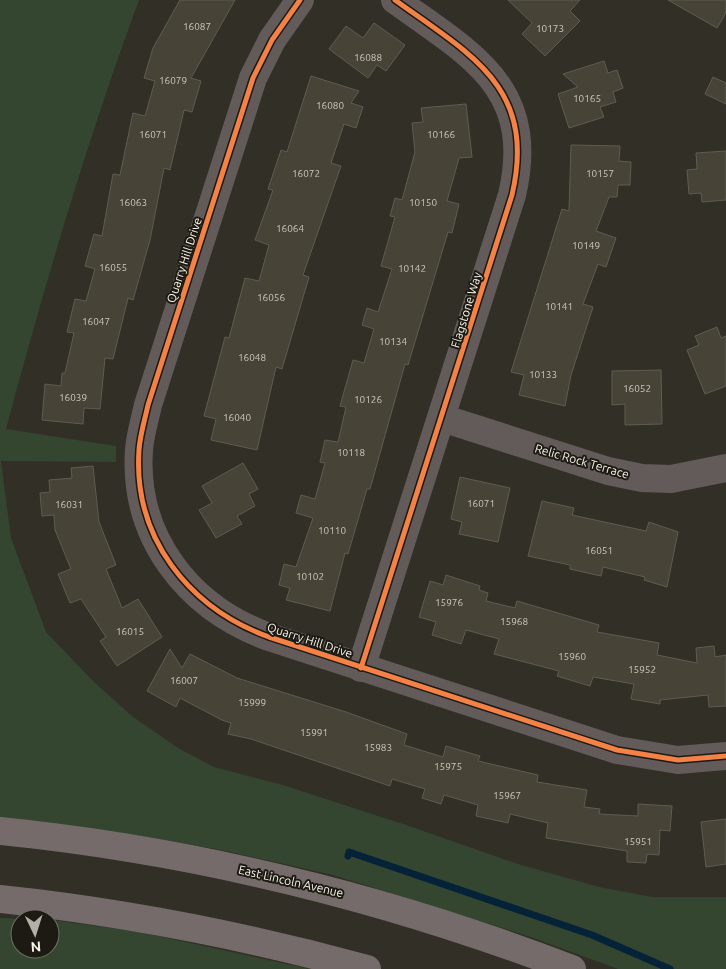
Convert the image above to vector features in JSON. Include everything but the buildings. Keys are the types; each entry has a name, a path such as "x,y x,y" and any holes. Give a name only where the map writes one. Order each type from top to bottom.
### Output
{"main road":[{"name":"East Lincoln Avenue","path":"0,831 56,837 215,863 308,883 408,911 488,937 572,969"},
{"path":"0,899 115,914 195,928 287,947 367,969"}],"street":[{"name":"Quarry Hill Drive","path":"300,0 272,40 246,99 148,405 139,448 139,471 146,509 160,547 175,570 197,597 212,609 250,631 631,753 678,760 726,756"},
{"name":"Flagstone Way","path":"361,668 512,196 518,160 518,138 508,103 489,73 460,48 394,0"},
{"name":"Relic Rock Terrace","path":"442,418 608,471 642,478 671,479 726,468"}],"green space":[{"path":"0,0 139,0 102,106 68,213 6,429 116,446 116,462 1,461 11,538 46,632 94,682 132,716 178,748 214,767 283,785 518,864 599,887 652,897 726,897 726,969 618,969 528,936 333,875 221,850 136,835 0,818"},
{"path":"0,918 10,918 10,959 60,959 60,921 140,932 310,969 0,969"}],"waterway":[{"path":"348,856 349,852 592,935 670,969"}],"cycle path":[{"path":"300,0 272,40 253,78 148,405 139,450 140,482 146,512 156,540 172,566 191,588 214,608 240,624 269,637 617,750 678,760 726,756"},
{"path":"361,668 512,195 517,158 515,127 506,100 491,78 472,57 449,38 395,0"}]}
